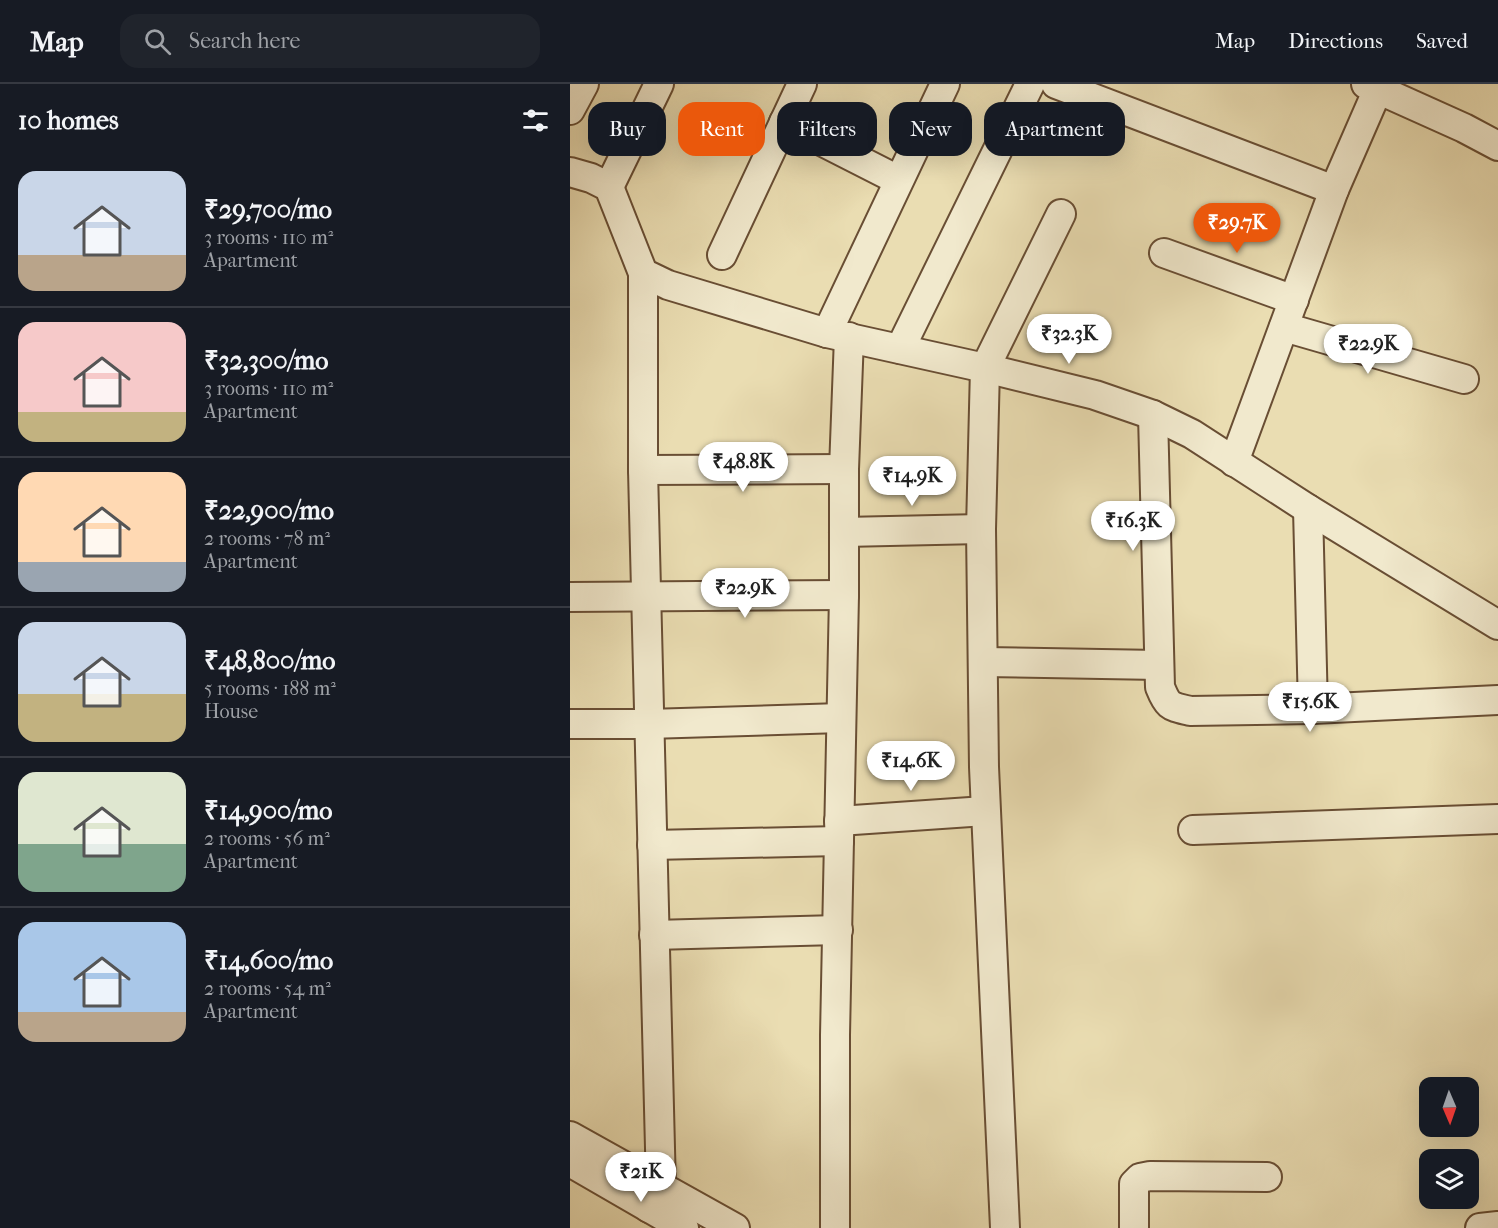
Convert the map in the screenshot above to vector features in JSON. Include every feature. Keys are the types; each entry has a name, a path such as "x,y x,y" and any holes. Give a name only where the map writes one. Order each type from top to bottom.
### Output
{"street":[{"path":"570,110 584,84"},
{"path":"609,186 659,84"},
{"path":"793,102 802,84"},
{"path":"835,1228 835,1035 844,595 843,469 838,335 898,180 945,84"},
{"path":"900,350 1030,84"},
{"path":"1056,84 1334,190"},
{"path":"1234,462 1372,87 1464,128 1498,146"},
{"path":"722,255 777,137"},
{"path":"851,156 898,180"},
{"path":"570,172 609,186 643,273 643,470 654,935 655,1198"},
{"path":"1005,1228 985,811 981,529 985,368 1061,214"},
{"path":"1164,253 1294,300"},
{"path":"643,273 668,285 838,335 1095,395 1153,415 1192,434 1308,509 1498,625"},
{"path":"1284,327 1464,379"},
{"path":"1153,415 1160,687 1166,702 1190,711 1313,709 1498,700"},
{"path":"643,470 843,469"},
{"path":"1308,509 1313,709"},
{"path":"844,532 981,529"},
{"path":"570,597 844,595"},
{"path":"983,662 1159,664"},
{"path":"570,724 841,718"},
{"path":"652,845 839,831 985,811"},
{"path":"1193,830 1498,819"},
{"path":"654,935 838,930"},
{"path":"570,1136 655,1198 684,1228"},
{"path":"570,1162 655,1198 735,1228"},
{"path":"1134,1228 1134,1184 1140,1178 1150,1176 1267,1177"},
{"path":"1480,1228 1498,1226"}]}
